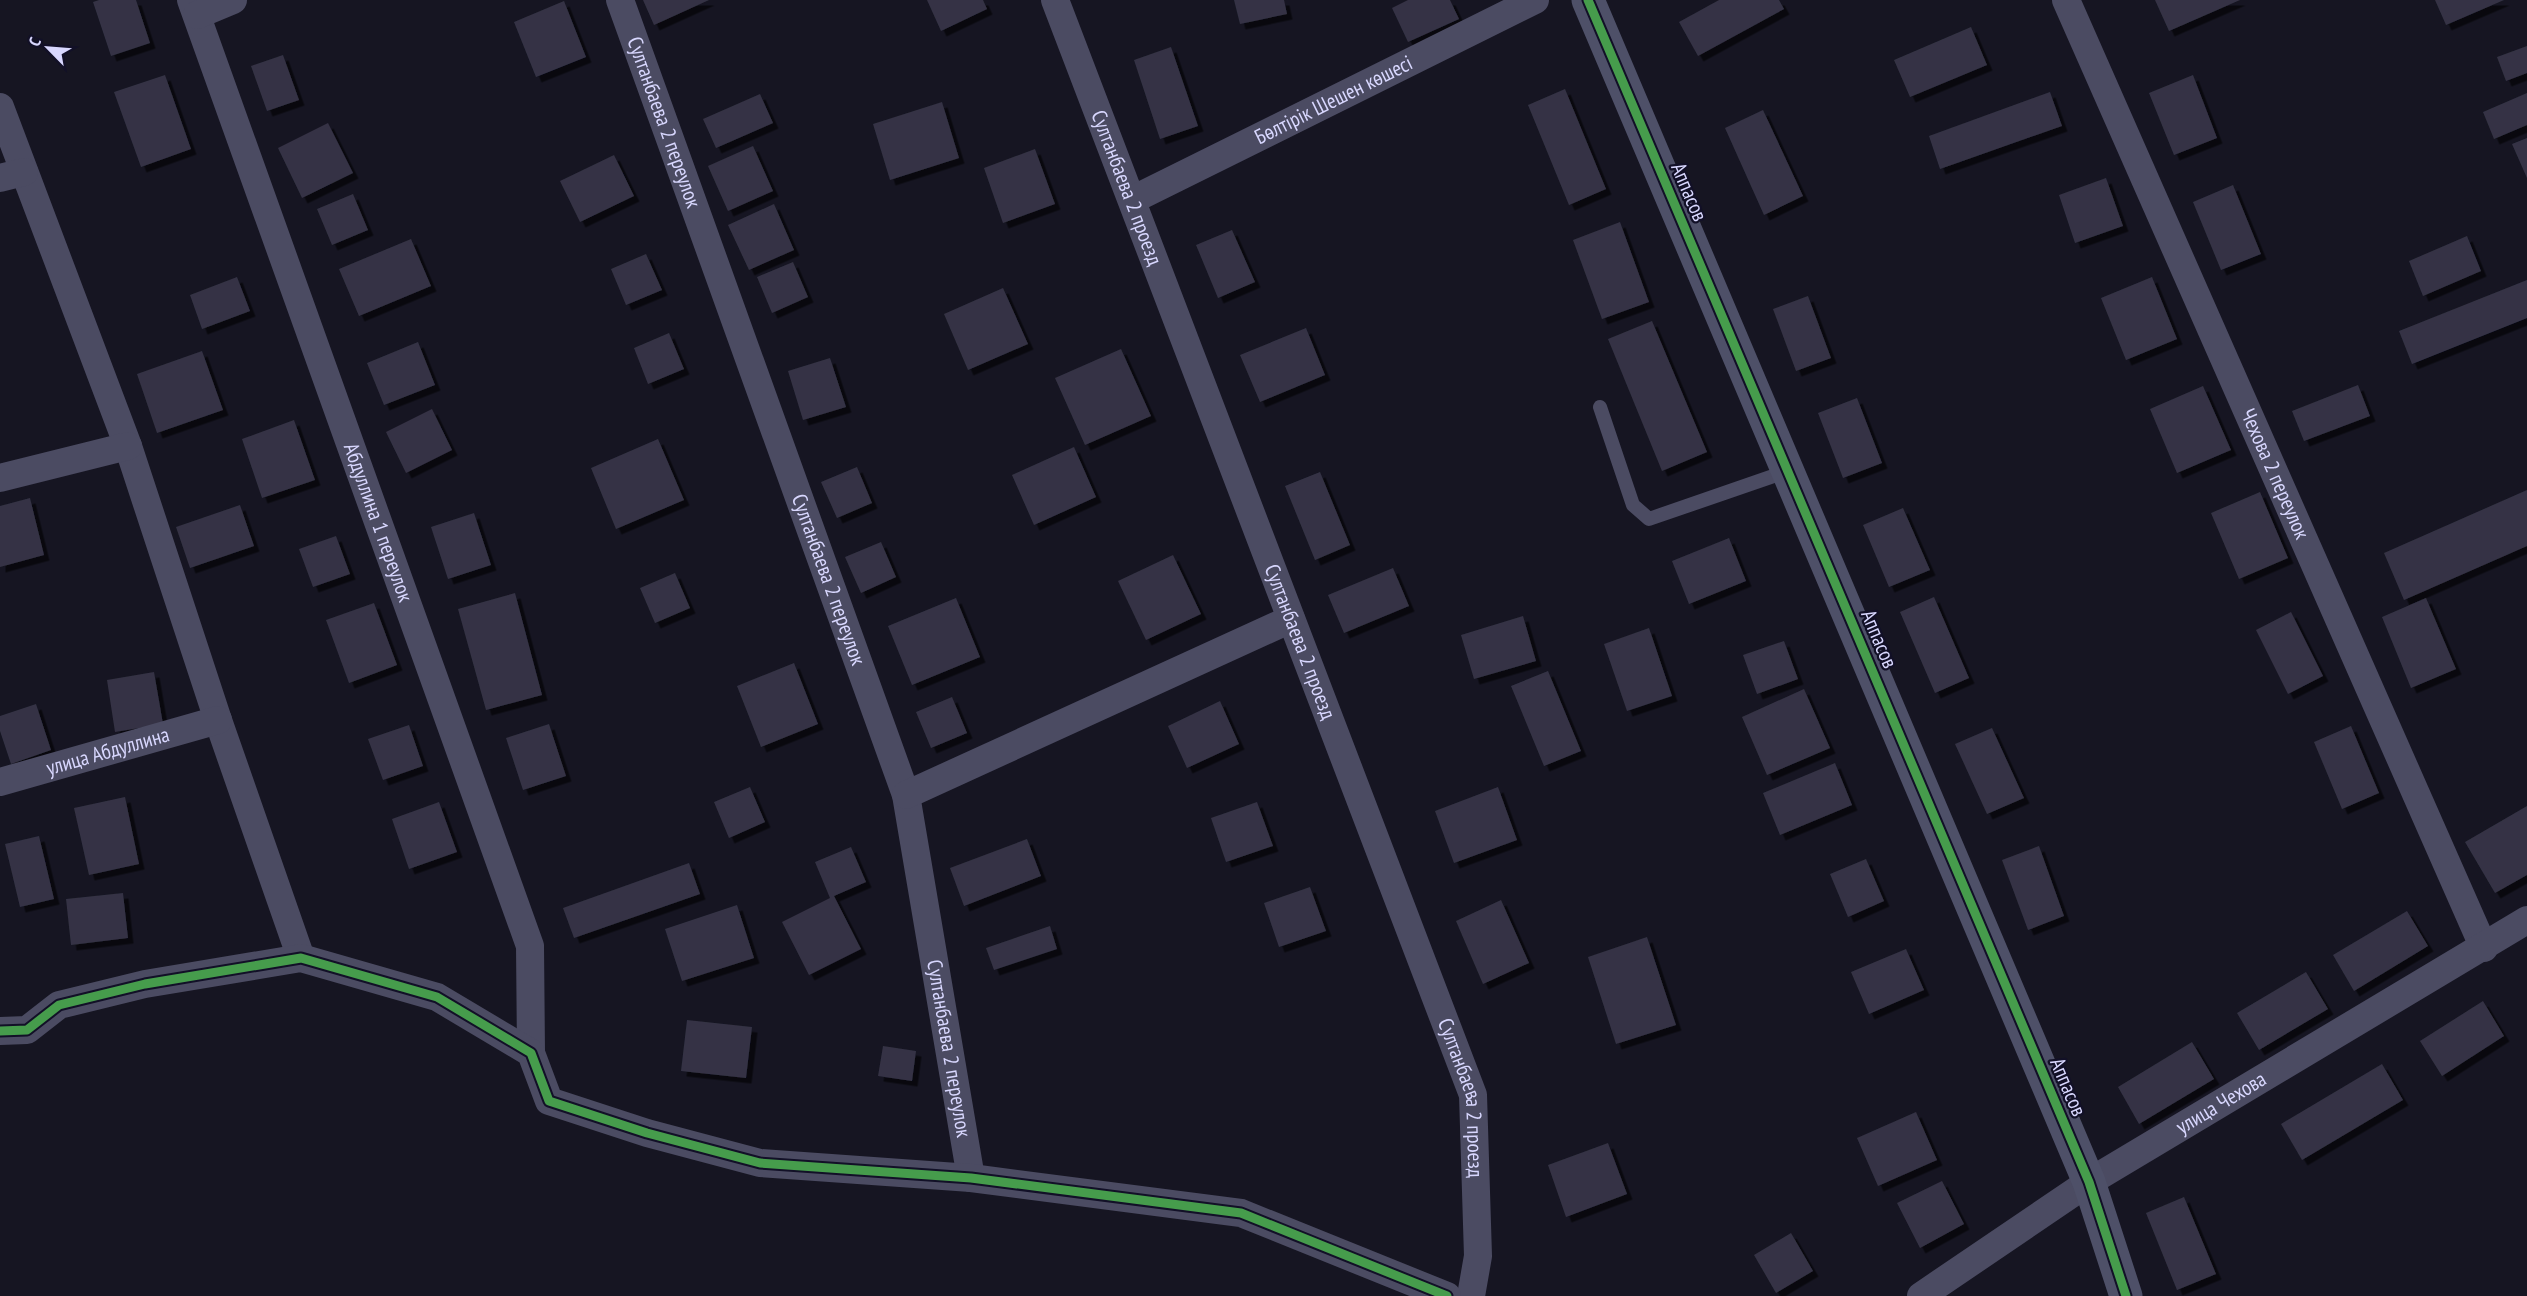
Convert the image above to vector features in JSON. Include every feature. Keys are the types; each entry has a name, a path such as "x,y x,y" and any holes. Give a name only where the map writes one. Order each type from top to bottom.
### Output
{"street":[{"path":"194,8 233,0"},
{"name":"Султанбаева 2 переулок","path":"620,0 906,795 971,1178"},
{"name":"Султанбаева 2 проезд","path":"1055,0 1473,1095 1478,1256 1471,1296"},
{"name":"Бөлтірік Шешен көшесі","path":"1132,200 1535,0"},
{"name":"Аппасов","path":"1588,0 2089,1182 2126,1296"},
{"name":"Чехова 2 переулок","path":"2066,0 2484,948"},
{"name":"Абдуллина 1 переулок","path":"194,8 530,946 531,1053"},
{"path":"0,107 12,175 128,446 218,720 301,958"},
{"path":"0,478 128,446"},
{"path":"906,795 1291,619"},
{"name":"улица Абдуллина","path":"0,782 218,720"},
{"name":"улица Чехова","path":"1921,1296 2089,1182 2484,948 2527,920"},
{"path":"0,1031 27,1030 59,1005 145,984 301,958 437,997 531,1053 549,1101 647,1133 760,1163 971,1178 1241,1213 1447,1296"}],"lane":[{"path":"1600,407 1633,505 1649,519 1788,471"}],"building":[{"path":"136,0 150,43 111,56 93,2"},
{"path":"643,0 709,0 654,25"},
{"path":"927,0 983,0 987,9 941,31"},
{"path":"1234,0 1284,0 1287,14 1240,24"},
{"path":"1408,0 1450,0 1459,19 1408,42 1392,8"},
{"path":"1719,0 1779,0 1784,9 1698,56 1679,22"},
{"path":"2155,0 2240,0 2169,31"},
{"path":"2435,0 2504,0 2446,25"},
{"path":"564,1 586,57 536,77 514,22"},
{"path":"1971,27 1987,65 1910,97 1894,60"},
{"path":"2527,46 2527,73 2506,81 2497,57"},
{"path":"1171,47 1198,126 1160,139 1134,60"},
{"path":"283,55 299,100 267,111 251,66"},
{"path":"165,75 191,149 141,167 114,92"},
{"path":"2193,75 2217,138 2174,155 2149,93"},
{"path":"1565,89 1606,189 1569,205 1528,105"},
{"path":"2050,92 2062,126 1940,169 1929,136"},
{"path":"2527,93 2527,125 2494,139 2483,112"},
{"path":"760,94 773,123 716,148 703,119"},
{"path":"942,102 959,158 890,180 873,124"},
{"path":"1763,110 1803,196 1764,215 1725,128"},
{"path":"328,123 353,173 302,198 278,148"},
{"path":"2527,138 2527,178 2512,144"},
{"path":"753,146 773,191 728,211 708,166"},
{"path":"1035,149 1055,204 1003,223 984,168"},
{"path":"614,155 634,196 580,222 560,181"},
{"path":"2106,178 2123,226 2075,243 2059,195"},
{"path":"2233,185 2261,254 2221,270 2193,202"},
{"path":"353,194 368,230 332,245 317,209"},
{"path":"774,204 794,250 749,270 728,225"},
{"path":"1620,222 1649,302 1602,319 1573,240"},
{"path":"1232,230 1255,282 1218,298 1196,245"},
{"path":"2467,236 2481,271 2423,296 2409,261"},
{"path":"411,239 431,286 359,316 339,269"},
{"path":"646,254 662,290 626,305 611,269"},
{"path":"793,262 808,297 772,313 757,277"},
{"path":"237,277 250,311 202,329 190,295"},
{"path":"2152,277 2177,339 2126,360 2101,298"},
{"path":"2527,280 2527,318 2412,364 2399,331"},
{"path":"1003,288 1028,344 968,370 944,314"},
{"path":"1808,296 1831,358 1796,371 1773,309"},
{"path":"1652,321 1707,452 1662,471 1608,339"},
{"path":"1306,328 1325,375 1260,402 1240,355"},
{"path":"669,333 684,369 648,384 634,348"},
{"path":"418,342 435,385 384,405 367,363"},
{"path":"1121,349 1151,416 1085,445 1055,378"},
{"path":"202,351 223,410 157,433 137,374"},
{"path":"830,358 846,407 803,420 788,371"},
{"path":"2358,385 2370,416 2304,441 2292,411"},
{"path":"2203,386 2231,450 2177,473 2150,409"},
{"path":"1857,398 1882,463 1843,478 1818,413"},
{"path":"432,409 452,450 406,473 386,432"},
{"path":"294,420 315,480 262,498 242,439"},
{"path":"658,439 684,500 616,529 591,468"},
{"path":"1074,447 1096,497 1034,525 1012,475"},
{"path":"857,467 872,503 837,518 821,482"},
{"path":"1320,472 1350,545 1315,560 1285,486"},
{"path":"2527,490 2527,546 2404,600 2384,553"},
{"path":"2260,492 2288,558 2239,579 2211,513"},
{"path":"30,498 44,555 0,567 0,506"},
{"path":"240,505 254,546 190,568 176,527"},
{"path":"1903,508 1930,570 1889,587 1863,525"},
{"path":"474,513 491,565 448,579 431,527"},
{"path":"336,536 350,574 313,587 299,549"},
{"path":"1729,538 1746,581 1689,604 1672,561"},
{"path":"881,542 896,577 861,593 845,557"},
{"path":"1173,555 1201,614 1146,640 1118,581"},
{"path":"1393,568 1409,606 1344,633 1328,595"},
{"path":"675,573 690,608 655,623 640,588"},
{"path":"515,593 542,695 486,710 458,609"},
{"path":"1934,597 1969,678 1935,693 1900,612"},
{"path":"956,598 980,657 912,685 888,626"},
{"path":"2426,598 2456,669 2411,688 2382,617"},
{"path":"374,603 397,665 349,683 326,620"},
{"path":"2291,612 2323,676 2288,694 2256,630"},
{"path":"1523,616 1536,661 1474,679 1461,635"},
{"path":"1649,628 1672,696 1627,711 1604,644"},
{"path":"1784,641 1798,679 1757,694 1743,655"},
{"path":"794,663 818,724 761,747 737,686"},
{"path":"1548,671 1581,751 1544,766 1511,686"},
{"path":"154,672 163,724 115,732 107,680"},
{"path":"1804,689 1830,748 1767,775 1742,717"},
{"path":"952,697 967,733 931,748 916,712"},
{"path":"1220,701 1239,744 1187,768 1168,726"},
{"path":"36,704 51,750 11,764 0,731 0,716"},
{"path":"549,724 566,776 523,790 506,738"},
{"path":"409,725 423,766 383,780 368,739"},
{"path":"2351,726 2379,793 2342,809 2314,742"},
{"path":"1992,728 2024,798 1987,814 1955,744"},
{"path":"1835,763 1852,805 1780,835 1763,793"},
{"path":"750,787 765,822 729,838 714,802"},
{"path":"1498,787 1517,840 1454,863 1435,811"},
{"path":"125,797 139,864 89,875 74,808"},
{"path":"439,802 457,852 409,869 392,819"},
{"path":"1257,802 1273,846 1226,862 1211,818"},
{"path":"2527,806 2527,875 2495,893 2465,842"},
{"path":"39,836 54,899 20,907 5,844"},
{"path":"1027,839 1041,876 964,906 950,868"},
{"path":"2039,846 2064,916 2028,930 2002,860"},
{"path":"851,847 866,882 834,896 861,949 809,975 782,922 830,898 815,862"},
{"path":"1866,859 1884,901 1848,917 1830,874"},
{"path":"689,863 700,894 574,938 563,908"},
{"path":"1310,887 1326,931 1279,947 1264,903"},
{"path":"123,893 128,938 71,945 66,899"},
{"path":"1501,900 1529,963 1483,984 1456,921"},
{"path":"737,905 754,958 682,981 665,929"},
{"path":"2407,911 2428,946 2354,991 2333,955"},
{"path":"1050,926 1057,949 994,970 986,948"},
{"path":"1647,937 1676,1025 1616,1044 1588,957"},
{"path":"1906,949 1924,990 1869,1014 1851,972"},
{"path":"2306,972 2328,1009 2259,1050 2237,1013"},
{"path":"2483,1001 2504,1036 2442,1076 2420,1041"},
{"path":"687,1020 752,1027 746,1078 681,1071"},
{"path":"2192,1042 2214,1079 2139,1124 2118,1087"},
{"path":"883,1046 916,1051 912,1081 878,1076"},
{"path":"2382,1064 2403,1100 2302,1160 2281,1124"},
{"path":"1916,1112 1937,1160 1878,1186 1857,1138"},
{"path":"1608,1143 1627,1194 1566,1217 1548,1165"},
{"path":"1942,1181 1964,1224 1920,1248 1897,1203"},
{"path":"2184,1197 2216,1274 2177,1290 2146,1213"},
{"path":"1791,1233 1813,1271 1776,1293 1754,1255"}],"cycle path":[{"path":"1588,0 2089,1182 2126,1296"},
{"path":"0,1031 27,1030 59,1005 145,984 301,958 437,997 531,1053 549,1101 647,1133 760,1163 971,1178 1241,1213 1447,1296"}]}
